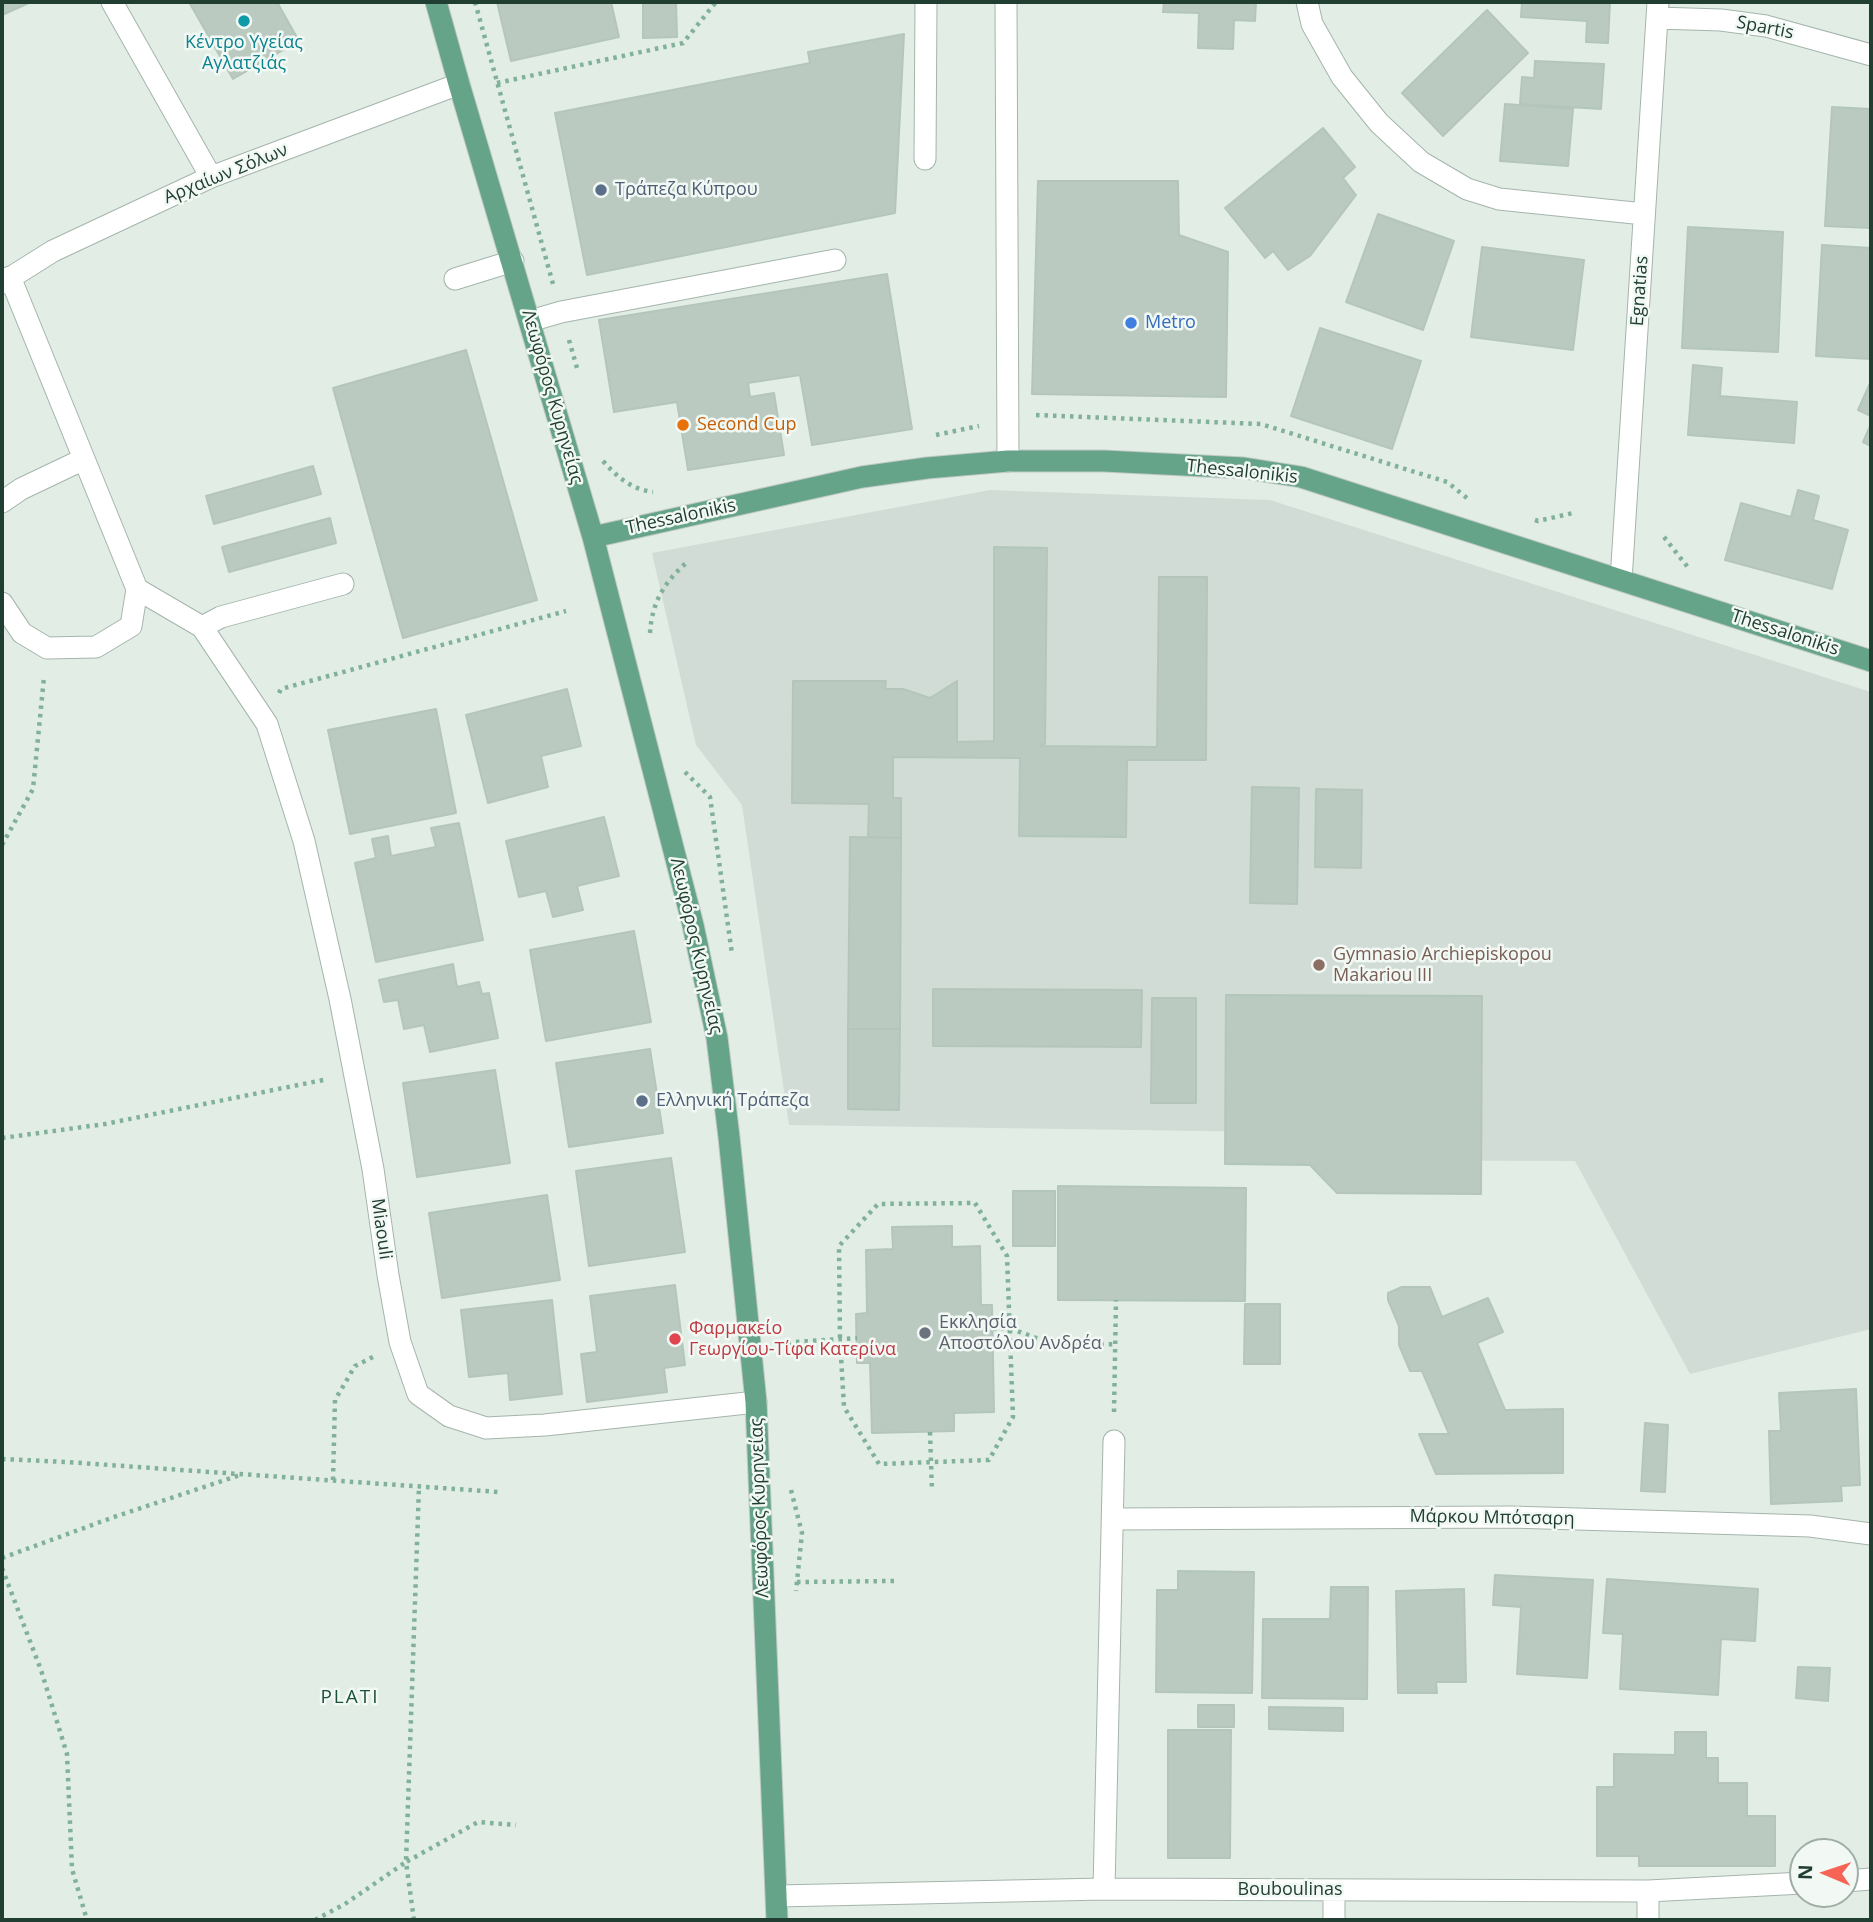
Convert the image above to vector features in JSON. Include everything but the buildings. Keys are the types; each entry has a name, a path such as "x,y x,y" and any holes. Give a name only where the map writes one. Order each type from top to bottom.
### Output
{"main road":[{"name":"Λεωφόρος Κυρηνείας","path":"436,2 593,537 684,887 717,1038 756,1402 777,1920"},
{"name":"Thessalonikis","path":"593,537 862,477 927,468 1008,461 1104,461 1244,468 1301,477 1871,661"}],"street":[{"path":"112,2 211,177"},
{"path":"925,159 926,2"},
{"path":"1006,2 1008,461"},
{"path":"1307,2 1312,24 1342,76 1379,123 1421,162 1466,189 1499,199 1644,214"},
{"name":"Egnatias","path":"1621,580 1657,10"},
{"name":"Spartis","path":"1657,10 1766,26 1871,55"},
{"name":"Αρχαίων Σόλων","path":"6,280 53,251 211,177 458,84"},
{"path":"530,321 561,312 835,260"},
{"path":"455,279 513,261"},
{"path":"2,603 22,633 47,648 96,647 131,626 137,589 6,280"},
{"path":"2,502 21,489 84,459"},
{"path":"137,589 202,626 221,617 343,584"},
{"name":"Miaouli","path":"202,626 267,724 304,841 340,999 373,1169 400,1342 418,1394 449,1416 486,1428 756,1402"},
{"path":"1104,1889 1114,1441"},
{"name":"Μάρκου Μπότσαρη","path":"1113,1519 1511,1517 1810,1526 1871,1534"},
{"name":"Bouboulinas","path":"777,1896 1104,1889 1648,1891 1789,1884"},
{"path":"1334,1890 1334,1920"},
{"path":"1648,1891 1648,1920"}],"path":[{"path":"475,2 579,374"},
{"path":"498,83 683,43 716,2"},
{"path":"599,449 603,461"},
{"path":"267,724 281,689 566,611"},
{"path":"2,845 33,789 47,648"},
{"path":"2,1139 105,1125 354,1073"},
{"path":"975,1203 1007,1256 1013,1417 989,1460 879,1464 844,1407 840,1339 839,1246 878,1204 975,1203"},
{"path":"1114,1441 1116,1300"},
{"path":"993,1329 1009,1328 1058,1346 1116,1344"},
{"path":"768,1343 857,1338"},
{"path":"332,1480 335,1400 355,1366 400,1342"},
{"path":"930,1432 932,1492"},
{"path":"2,1459 499,1492"},
{"path":"2,1559 114,1517 244,1474"},
{"path":"414,1920 406,1862 419,1486"},
{"path":"2,1568 41,1670 67,1754 72,1869 87,1920"},
{"path":"797,1582 894,1581"},
{"path":"316,1920 345,1904 406,1862 478,1822 516,1825"}],"shaded area":[{"name":"Gymnasio Archiepiskopou Makariou III","path":"990,490 1270,500 1871,692 1871,1329 1690,1374 1575,1161 1311,1160 1272,1132 789,1125 742,805 696,745 652,553"}],"place":[{"name":"Κέντρο Υγείας Αγλατζιάς","path":"244,21"},
{"name":"Τράπεζα Κύπρου","path":"601,190"},
{"name":"Metro","path":"1131,323"},
{"name":"Second Cup","path":"683,425"},
{"name":"Gymnasio Archiepiskopou Makariou III","path":"1319,965"},
{"name":"Ελληνική Τράπεζα","path":"642,1101"},
{"name":"Εκκλησία Αποστόλου Ανδρέα","path":"925,1333"},
{"name":"Φαρμακείο Γεωργίου-Τίφα Κατερίνα","path":"675,1339"}],"district":[{"name":"PLATI","path":"350,1698"}]}
